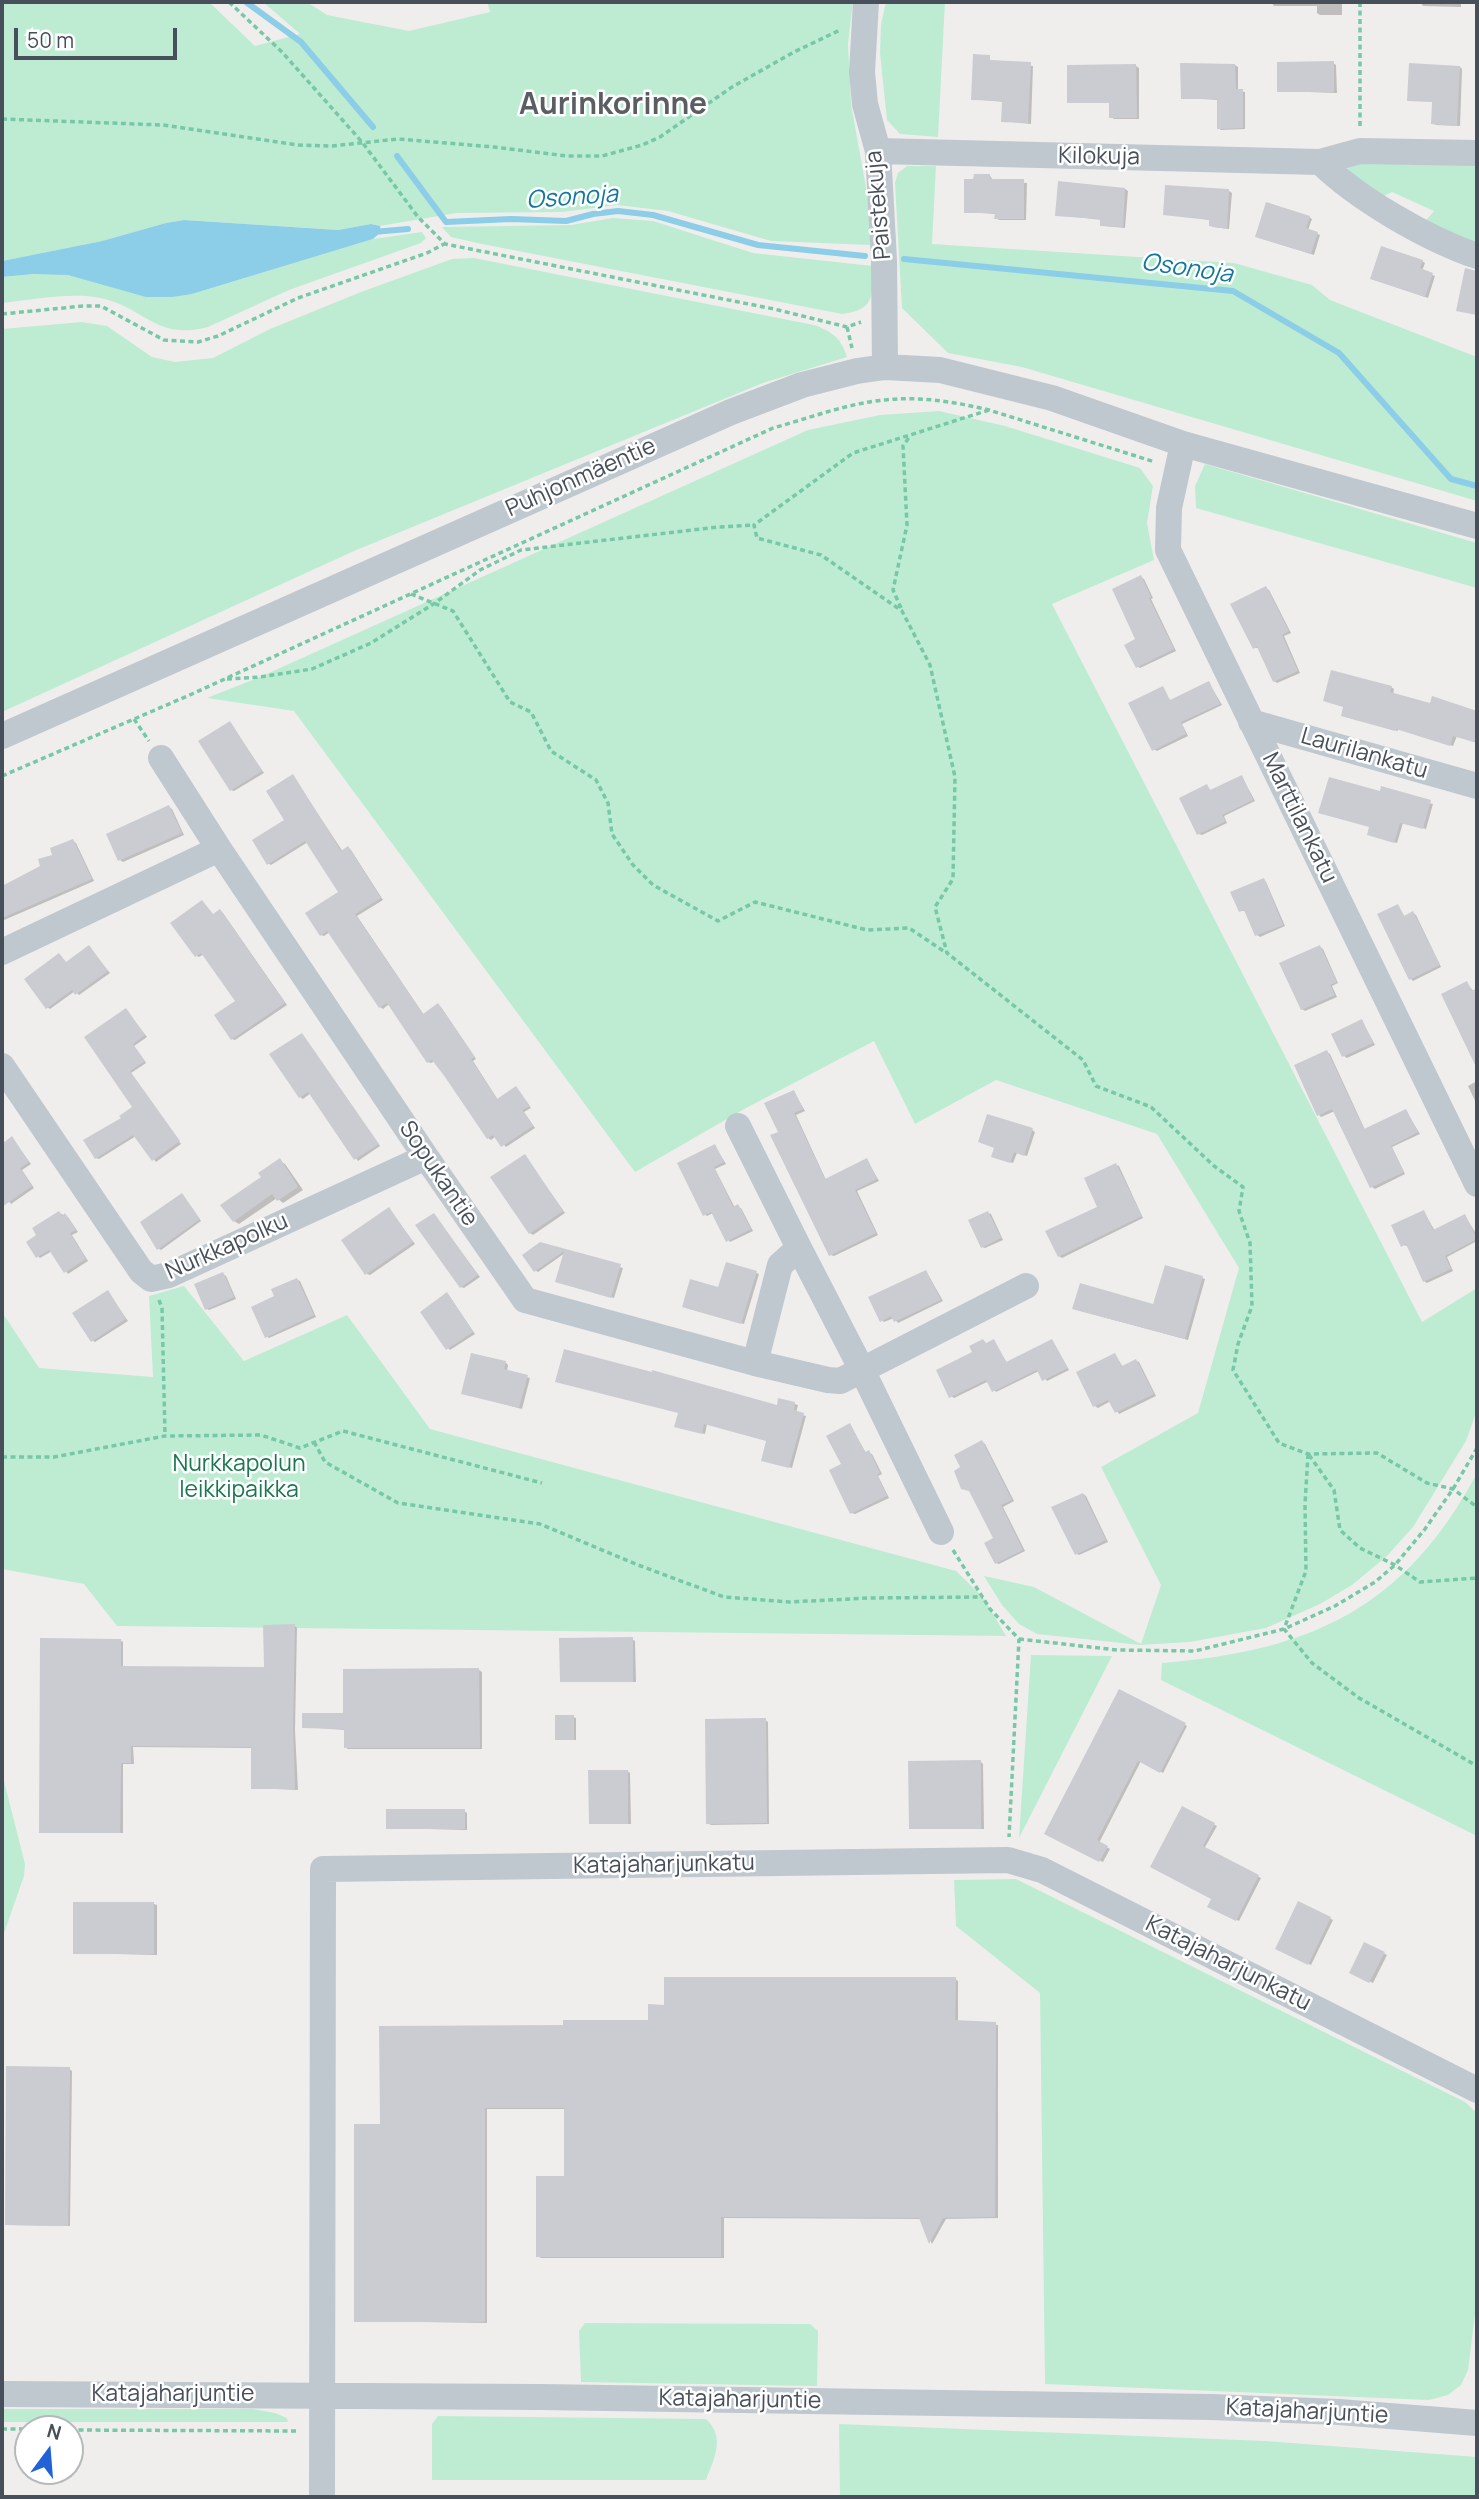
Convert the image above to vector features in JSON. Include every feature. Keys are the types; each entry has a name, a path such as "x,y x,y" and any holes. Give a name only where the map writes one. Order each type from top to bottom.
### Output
{"street":[{"name":"Paistekuja","path":"865,11 861,52 865,104 878,151 884,260 884,367"},
{"name":"Kilokuja","path":"878,151 1320,162 1360,151 1477,153"},
{"path":"1320,162 1335,176 1402,220 1457,249 1477,256"},
{"name":"Puhjonmäentie","path":"2,736 730,412 802,385 884,367 940,370 1028,392 1179,456 1477,526"},
{"name":"Marttilankatu","path":"1179,456 1169,508 1168,550 1477,1184"},
{"name":"Laurilankatu","path":"1251,722 1477,786"},
{"name":"Sopukantie","path":"161,758 425,1157 525,1300 755,1363 840,1381 1026,1286"},
{"path":"2,952 219,849"},
{"name":"Nurkkapolku","path":"2,1066 141,1271 151,1279 169,1275 425,1157"},
{"path":"738,1126 941,1532"},
{"path":"755,1363 780,1265 799,1248"},
{"name":"Katajaharjunkatu","path":"322,2396 323,1869 1008,1860 1042,1870 1477,2090"},
{"name":"Katajaharjuntie","path":"2,2394 1211,2407 1339,2412 1477,2423"},
{"path":"322,2396 322,2497"}],"path":[{"path":"229,2 282,52 362,142 418,217 445,244 774,309 847,327 884,312"},
{"path":"1360,2 1360,151"},
{"path":"2,119 163,125 298,145 332,146 398,139 584,157 624,151 660,137 732,87 865,11"},
{"path":"2,314 101,306 164,340 198,342 218,336 332,285 427,253 445,244"},
{"path":"847,327 854,357"},
{"path":"2,776 223,680 773,428 883,400 938,400 1179,456"},
{"path":"223,680 312,669 371,643 435,603 480,570 521,550 754,525 853,453 989,410"},
{"path":"911,434 903,446 907,525 893,590 930,664 955,777 953,879 935,907 947,953"},
{"path":"754,525 757,538 821,555 902,611"},
{"path":"411,594 453,611 510,702 531,712 551,751 596,780 608,803 612,834 633,865 653,885 718,921 755,902 867,930 909,928 947,953 1083,1060 1096,1086 1151,1107 1214,1166 1243,1187 1239,1211 1250,1243 1252,1306 1238,1344 1233,1370 1279,1443 1308,1454 1377,1453 1427,1483 1453,1489 1477,1507"},
{"path":"151,1279 162,1308 165,1436"},
{"path":"2,1457 54,1457 165,1436 261,1435 300,1448 343,1432 542,1483"},
{"path":"314,1442 325,1462 398,1503 540,1524 724,1597 790,1602 983,1597"},
{"path":"941,1532 990,1609 1019,1639 1117,1650 1195,1651 1284,1629 1335,1606 1375,1582 1395,1565 1425,1529 1477,1448"},
{"path":"1308,1454 1334,1490 1340,1530 1360,1548 1395,1565 1420,1582 1477,1578"},
{"path":"1284,1629 1306,1571 1305,1504 1308,1454"},
{"path":"1284,1629 1312,1663 1359,1698 1477,1766"},
{"path":"1008,1860 1019,1639"},
{"path":"84,2430 322,2431"}],"green space":[{"path":"2,2 209,2 255,46 300,34 263,2 307,2 327,15 409,31 490,12 487,2 853,2 848,44 851,104 868,199 871,245 771,241 668,211 617,205 562,212 456,213 338,230 184,220 102,241 2,261"},
{"path":"886,2 945,2 938,137 900,134 887,120 880,53 881,24"},
{"path":"1353,162 1477,162 1477,248 1422,225 1434,211 1392,192 1380,198 1347,171 1348,165"},
{"path":"907,166 936,166 932,244 1234,263 1312,285 1330,300 1477,357 1477,501 1022,367 948,353 902,308 895,183 898,173"},
{"path":"613,218 653,221 753,253 873,266 872,293 861,309 842,314 477,243 451,237 442,227 571,225"},
{"path":"422,232 426,238 421,243 289,290 208,327 175,330 115,302 88,296 2,303 2,277 60,274 161,295 192,294 373,239"},
{"path":"474,258 814,325 835,336 847,357 763,383 354,551 2,712 2,329 82,322 107,326 152,357 175,362 213,358 270,329 361,292 452,259"},
{"path":"939,411 1005,426 1140,468 1153,486 1147,523 1154,560 1052,604 1422,1322 1477,1288 1477,1410 1466,1441 1413,1527 1387,1556 1352,1585 1320,1604 1266,1628 1190,1642 1140,1645 1037,1634 1019,1624 1002,1605 984,1576 1034,1587 1141,1644 1161,1585 1101,1467 1198,1413 1239,1268 1157,1134 996,1080 915,1124 874,1041 746,1108 635,1172 294,711 207,698 260,677 808,430 880,415"},
{"path":"1205,464 1477,543 1477,588 1196,508 1195,486"},
{"name":"Nurkkapolun leikkipaikka","path":"184,1286 244,1361 347,1315 430,1429 956,1571 983,1597 1006,1636 117,1626 84,1584 2,1569 2,1312 39,1368 153,1377 149,1296"},
{"path":"1477,1473 1477,1836 1161,1680 1162,1663 1215,1657 1264,1647 1308,1633 1348,1614 1385,1589 1418,1558 1449,1519"},
{"path":"1031,1655 1112,1656 1019,1838"},
{"path":"2,1773 25,1864 24,1876 2,1939"},
{"path":"1016,1879 1465,2102 1477,2113 1477,2298 1468,2370 1461,2385 1448,2395 1429,2400 1045,2384 1040,1993 956,1926 954,1880"},
{"path":"585,2323 810,2324 818,2331 817,2386 581,2382 579,2331"},
{"path":"2,2409 253,2409 275,2413 287,2418 288,2422 84,2422 84,2415 14,2415 14,2422 2,2422"},
{"path":"438,2416 706,2419 716,2433 717,2441 706,2480 432,2480 432,2424"},
{"path":"839,2424 1265,2441 1477,2457 1477,2497 840,2497"}],"water":[{"path":"184,220 338,230 371,224 380,226 381,232 373,239 192,294 172,297 146,297 68,275 2,277 2,261 102,241"}],"building":[{"path":"973,54 990,55 990,60 1031,62 1028,123 1001,122 1002,101 971,100"},
{"path":"1334,61 1334,92 1277,92 1277,62"},
{"path":"1180,63 1235,64 1236,89 1243,89 1243,128 1217,129 1217,99 1181,99"},
{"path":"1409,63 1460,66 1457,126 1431,124 1432,102 1407,101"},
{"path":"1136,64 1137,118 1109,118 1109,103 1067,103 1067,65"},
{"path":"974,174 990,174 990,179 1024,179 1024,219 994,219 995,213 964,213 964,179 973,179"},
{"path":"1058,181 1125,188 1123,227 1100,226 1100,219 1055,216"},
{"path":"1165,185 1229,189 1227,229 1209,226 1209,220 1163,215"},
{"path":"1266,202 1310,216 1306,228 1318,232 1311,254 1255,237"},
{"path":"1381,246 1423,260 1420,268 1433,273 1425,297 1370,279"},
{"path":"1465,268 1477,271 1477,315 1456,311"},
{"path":"1141,575 1174,649 1136,668 1124,645 1135,639 1112,589"},
{"path":"1266,586 1289,631 1282,635 1298,671 1273,682 1257,647 1253,649 1230,604"},
{"path":"1331,670 1392,686 1390,692 1430,703 1432,696 1477,711 1477,743 1453,736 1450,746 1341,716 1343,707 1323,701"},
{"path":"1209,681 1220,704 1181,722 1186,734 1152,751 1128,703 1163,686 1170,700"},
{"path":"230,721 262,771 230,791 198,741"},
{"path":"293,774 341,851 348,846 381,898 355,914 423,1014 438,1003 475,1057 471,1059 497,1099 516,1086 530,1106 522,1110 533,1126 501,1147 493,1135 487,1139 432,1060 427,1063 387,1003 379,1008 327,931 320,936 305,913 338,892 305,841 267,865 252,840 284,820 266,791"},
{"path":"1242,775 1253,800 1222,815 1226,821 1197,835 1179,798 1207,784 1210,790"},
{"path":"1329,777 1380,791 1381,786 1431,800 1423,829 1400,823 1394,843 1367,835 1369,827 1318,813"},
{"path":"169,805 182,833 118,861 106,834"},
{"path":"73,839 92,879 2,918 2,886 40,866 38,859 52,855 50,848"},
{"path":"1264,878 1283,925 1255,936 1244,910 1239,912 1230,892"},
{"path":"202,900 213,914 220,909 285,1003 231,1040 214,1015 235,1001 201,953 195,957 170,923"},
{"path":"1398,904 1404,916 1413,911 1440,965 1409,980 1377,914"},
{"path":"89,945 108,971 75,995 72,990 46,1009 24,979 59,953 66,962"},
{"path":"1320,945 1337,982 1330,985 1335,995 1301,1010 1279,963"},
{"path":"1467,981 1472,991 1477,988 1477,1069 1441,994"},
{"path":"126,1008 145,1035 133,1044 145,1061 130,1071 180,1141 152,1161 133,1135 95,1159 83,1140 121,1118 119,1116 132,1107 84,1037"},
{"path":"1362,1019 1373,1043 1342,1057 1331,1034"},
{"path":"302,1033 379,1144 354,1160 308,1092 299,1098 269,1054"},
{"path":"1327,1050 1364,1129 1406,1109 1418,1132 1391,1146 1404,1172 1370,1188 1332,1109 1317,1116 1294,1065"},
{"path":"794,1090 803,1109 794,1113 825,1179 867,1158 877,1179 855,1190 876,1233 829,1256 770,1135 778,1132 764,1103"},
{"path":"987,1114 1033,1128 1024,1156 1014,1152 1010,1163 991,1157 994,1148 978,1142"},
{"path":"12,1136 29,1162 20,1168 32,1186 2,1207 2,1141 3,1143"},
{"path":"715,1144 724,1162 714,1167 733,1207 738,1204 751,1229 726,1242 711,1212 703,1216 677,1163"},
{"path":"525,1154 563,1211 529,1234 490,1177"},
{"path":"280,1158 298,1187 277,1201 272,1194 233,1222 220,1205 261,1177 258,1173"},
{"path":"1116,1163 1142,1216 1058,1257 1045,1231 1097,1207 1084,1178"},
{"path":"182,1193 200,1219 157,1250 140,1222"},
{"path":"389,1207 413,1242 365,1275 341,1240"},
{"path":"1424,1210 1433,1230 1465,1214 1477,1239 1445,1256 1451,1269 1423,1282 1406,1244 1401,1247 1391,1225"},
{"path":"59,1211 62,1216 65,1213 76,1230 70,1233 86,1259 64,1273 49,1250 36,1258 26,1242 36,1235 32,1228"},
{"path":"988,1211 1001,1238 981,1248 968,1220"},
{"path":"434,1213 478,1275 460,1288 415,1225"},
{"path":"540,1242 621,1264 611,1298 555,1282 564,1251 534,1272 522,1255"},
{"path":"726,1262 757,1271 741,1324 682,1307 690,1279 718,1287"},
{"path":"1165,1265 1203,1276 1185,1339 1072,1309 1080,1283 1153,1304"},
{"path":"926,1270 941,1300 894,1322 891,1316 880,1322 868,1297"},
{"path":"223,1272 234,1297 205,1310 194,1284"},
{"path":"297,1278 314,1315 265,1338 251,1307 274,1296 271,1289"},
{"path":"108,1290 126,1319 91,1342 72,1313"},
{"path":"447,1292 473,1332 446,1350 420,1312"},
{"path":"983,1339 986,1343 994,1339 1006,1362 1052,1339 1068,1368 1042,1381 1037,1370 992,1392 986,1380 949,1398 936,1370 972,1352 969,1346"},
{"path":"564,1349 777,1405 778,1398 795,1402 794,1410 804,1413 789,1468 761,1461 766,1441 704,1424 702,1434 674,1427 678,1413 555,1382"},
{"path":"471,1353 506,1361 504,1369 528,1375 519,1408 461,1394"},
{"path":"1115,1353 1122,1366 1136,1359 1154,1394 1115,1413 1108,1400 1093,1407 1076,1372"},
{"path":"850,1423 865,1452 869,1450 887,1496 850,1514 829,1470 841,1464 826,1436"},
{"path":"982,1440 1012,1500 1001,1505 1023,1550 995,1564 984,1543 993,1538 969,1491 961,1489 954,1471 960,1467 954,1455"},
{"path":"1083,1493 1106,1540 1075,1555 1051,1507"},
{"path":"295,1624 295,1789 251,1789 251,1747 131,1746 131,1763 121,1763 120,1833 39,1833 40,1638 121,1639 121,1666 264,1667 263,1625"},
{"path":"633,1637 633,1682 560,1682 559,1638"},
{"path":"479,1668 480,1748 344,1748 344,1729 302,1728 302,1713 343,1713 343,1669"},
{"path":"1119,1689 1186,1723 1160,1773 1138,1761 1097,1840 1108,1846 1099,1862 1044,1834"},
{"path":"555,1715 574,1715 574,1740 555,1740"},
{"path":"766,1718 767,1823 706,1824 705,1719"},
{"path":"981,1760 981,1829 909,1829 908,1761"},
{"path":"588,1770 628,1770 628,1824 589,1824"},
{"path":"1182,1806 1215,1823 1203,1846 1259,1875 1236,1921 1207,1907 1211,1899 1150,1867"},
{"path":"386,1809 465,1809 465,1829 386,1829"},
{"path":"1298,1901 1331,1917 1308,1965 1275,1949"},
{"path":"73,1902 154,1902 154,1954 73,1954"},
{"path":"1364,1942 1385,1952 1369,1983 1349,1973"},
{"path":"664,1977 956,1977 955,2020 996,2022 995,2217 943,2218 929,2244 919,2218 721,2217 721,2257 536,2257 536,2176 564,2176 564,2108 485,2108 485,2322 354,2322 354,2124 380,2124 379,2026 563,2025 563,2020 648,2020 648,2004 664,2005"},
{"path":"6,2066 70,2067 68,2226 5,2225"}],"waterway":[{"path":"246,2 301,42 373,127"},
{"name":"Osonoja","path":"397,156 446,222 511,219 566,221 618,211 653,215 758,245 865,256"},
{"name":"Osonoja","path":"373,232 408,229"},
{"name":"Osonoja","path":"904,259 1233,291 1339,353 1451,479 1477,486"}],"district":[{"name":"Aurinkorinne","path":"613,106"}]}
